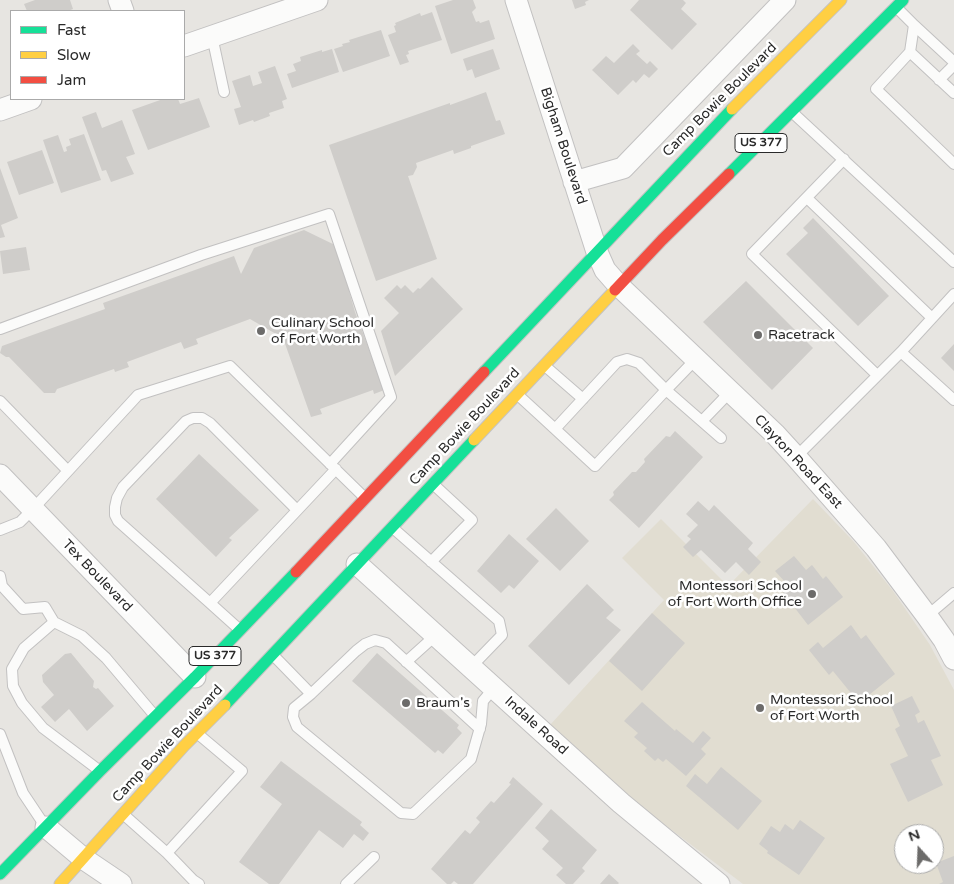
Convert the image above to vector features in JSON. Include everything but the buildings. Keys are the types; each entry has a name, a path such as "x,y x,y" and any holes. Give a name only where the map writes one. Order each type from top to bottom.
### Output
{"main road":[{"name":"Camp Bowie Boulevard","path":"0,874 155,716 201,682 240,630 332,542 366,498 707,134 841,0"},
{"name":"Camp Bowie Boulevard","path":"60,884 197,733 222,702 272,655 353,560 392,527 662,240 792,112 896,2"}],"street":[{"path":"185,46 317,0"},
{"name":"Bigham Boulevard","path":"516,0 597,252 605,270 619,286"},
{"path":"574,182 623,168 785,0"},
{"path":"0,110 28,100"},
{"name":"Clayton Road East","path":"619,286 775,434 796,457 876,548 944,640 954,659"},
{"name":"Tex Boulevard","path":"0,474 201,682"},
{"name":"Indale Road","path":"353,560 621,803 718,884"},
{"path":"46,827 84,858 121,884"}],"lane":[{"path":"896,2 914,25 954,63 939,80"},
{"path":"914,25 910,52 876,88 954,164"},
{"path":"212,36 224,92"},
{"path":"910,52 954,93"},
{"path":"792,112 954,262"},
{"path":"844,159 752,254 877,375"},
{"path":"807,198 932,318"},
{"path":"0,329 201,255 329,214 392,397 297,510 210,603"},
{"path":"796,457 901,352 954,294"},
{"path":"901,352 954,400"},
{"path":"517,394 595,466 696,359"},
{"path":"555,429 617,362 627,360 639,363 666,390 721,438"},
{"path":"544,365 583,399"},
{"path":"0,530 20,522 138,395 230,366 366,498"},
{"path":"702,421 730,392"},
{"path":"0,401 68,471"},
{"path":"240,630 118,521 115,515 117,498 123,487 186,420 202,418 210,423 297,510"},
{"path":"431,562 472,520 432,484"},
{"path":"392,527 499,621 502,635 471,667"},
{"path":"0,576 2,586 23,609 45,607 54,622 82,636 106,658 155,716"},
{"path":"927,616 954,593"},
{"path":"54,622 24,648 12,668 13,686 22,703 43,728 100,771"},
{"path":"406,662 436,635"},
{"path":"480,729 386,643 375,640 365,644 356,651 294,708 293,717 297,727 401,813 413,814 472,759 480,729 483,701 494,688"},
{"path":"272,655 311,694"},
{"path":"168,853 242,771 197,733"},
{"path":"0,734 22,793 46,827"},
{"path":"124,814 168,853 194,883"},
{"path":"346,884 374,857"}],"shaded area":[{"name":"Montessori School of Fort Worth","path":"813,499 854,542 893,591 930,645 954,690 954,884 743,884 632,800 550,725 664,600 622,558 661,519 728,586"}],"traffic: fast":[{"path":"729,174 903,0"},
{"path":"484,372 732,109"},
{"path":"225,705 474,440"},
{"path":"0,874 296,572"}],"traffic: slow":[{"path":"732,109 841,0"},
{"path":"474,440 615,290"},
{"path":"60,884 184,746 225,705"}],"traffic: jam":[{"path":"615,290 662,240 729,174"},
{"path":"296,572 484,372"}],"place":[{"name":"Culinary School of Fort Worth","path":"261,331"},
{"name":"Racetrack","path":"758,335"},
{"name":"Montessori School of Fort Worth Office","path":"812,594"},
{"name":"Braum's","path":"406,703"},
{"name":"Montessori School of Fort Worth","path":"760,708"}]}
